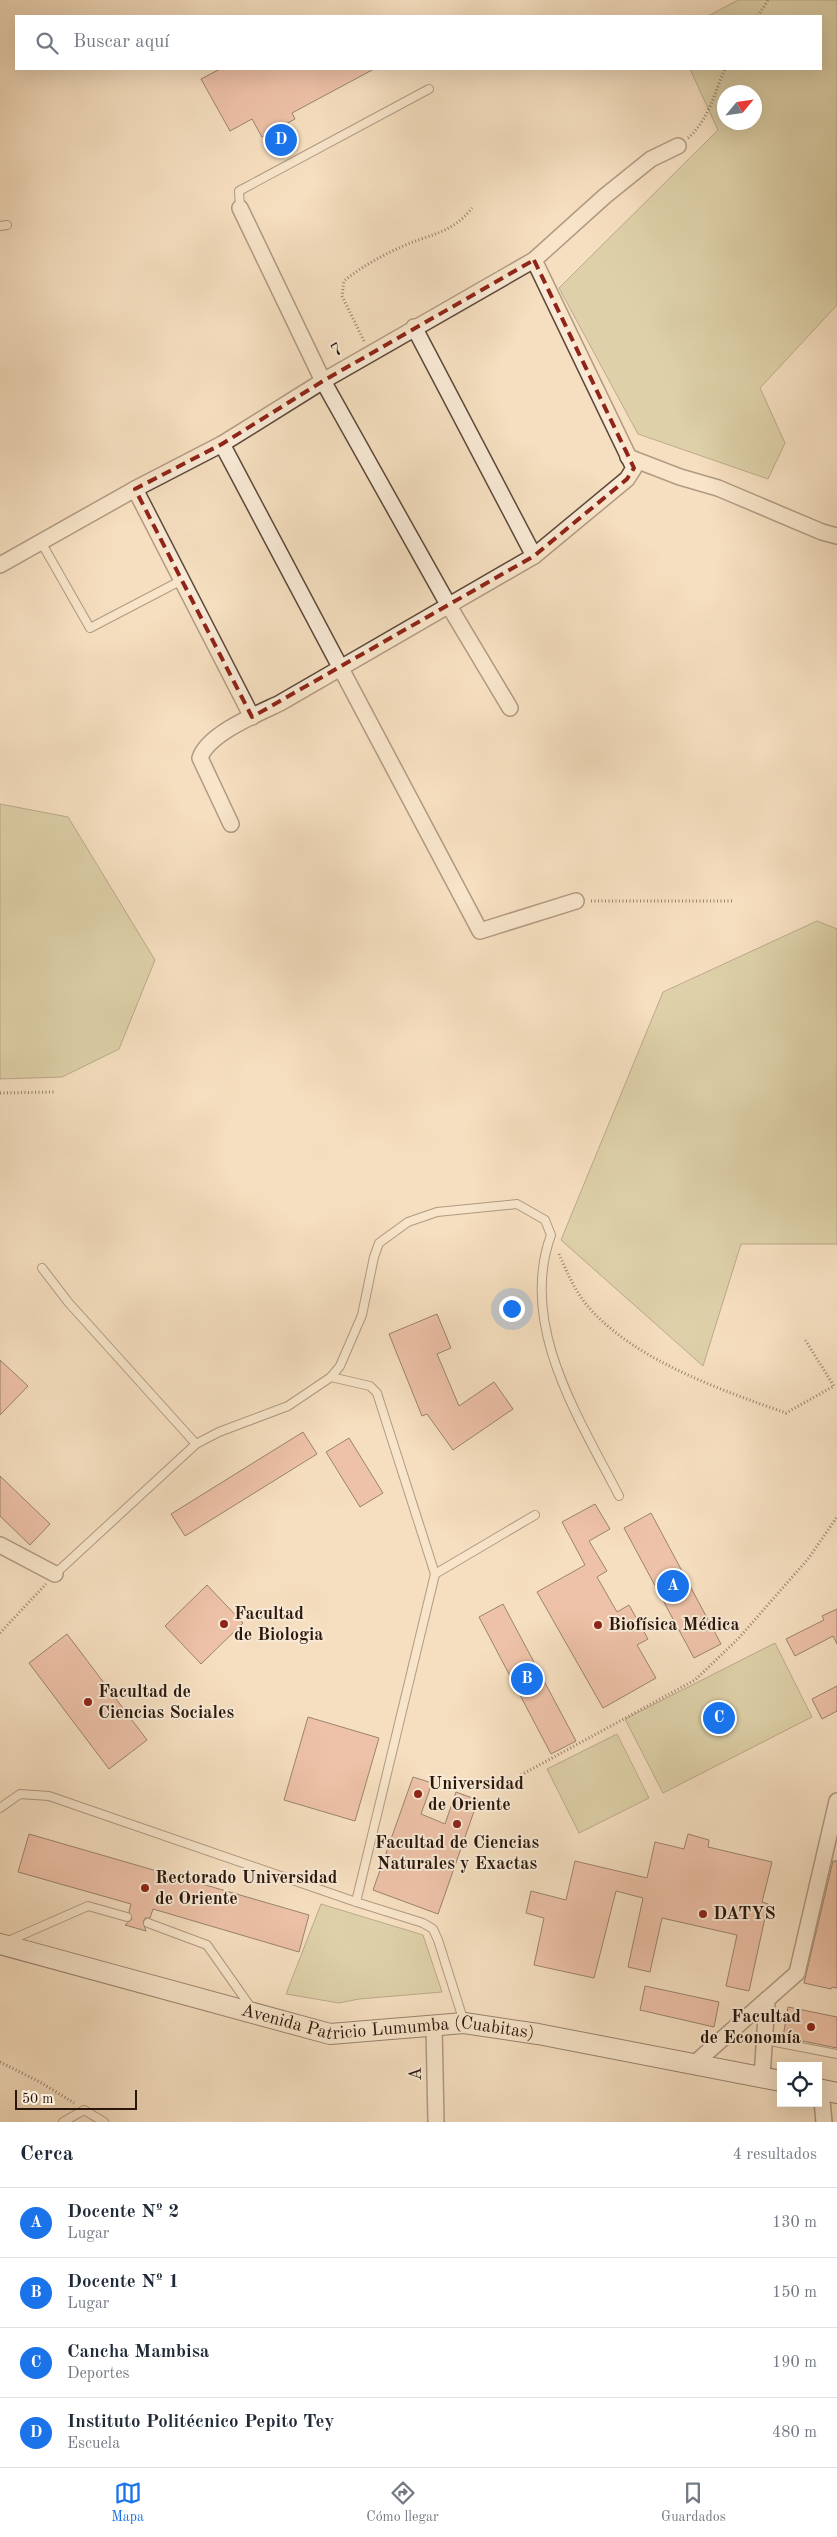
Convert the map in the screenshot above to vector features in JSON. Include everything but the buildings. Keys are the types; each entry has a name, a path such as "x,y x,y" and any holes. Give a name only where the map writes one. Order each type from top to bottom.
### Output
{"main road":[{"name":"Avenida Patricio Lumumba (Cuabitas)","path":"1,1944 330,2034 464,2023 772,2079"}],"street":[{"name":"7","path":"0,565 135,488 222,444 322,381 534,260 605,196 651,159 678,146"},
{"path":"240,208 322,381 449,606 510,708"},
{"path":"231,824 200,758 203,748 252,717 280,703 534,556 627,479 634,468 534,260"},
{"path":"414,327 534,556"},
{"path":"222,444 480,932 576,901"},
{"path":"628,456 680,477 718,488 822,532 837,536"},
{"path":"135,488 252,717"},
{"path":"0,1545 56,1574"},
{"path":"694,2064 797,1973 837,1801"},
{"path":"767,2001 764,2040 772,2079"},
{"name":"A","path":"434,2026 436,2122"},
{"path":"824,2122 826,2091"}],"lane":[{"path":"240,208 239,191 429,89"},
{"path":"41,542 90,628 182,580"},
{"path":"56,1574 196,1444 219,1432 288,1406 331,1377 340,1366 362,1315 374,1257 379,1244 392,1232 408,1222 437,1212 517,1204 545,1220 552,1235 544,1255 542,1298 547,1340 571,1401 619,1496"},
{"path":"42,1268 68,1302 196,1444"},
{"path":"331,1377 370,1386 377,1393 435,1574 356,1902"},
{"path":"435,1574 535,1515"},
{"path":"0,1808 20,1794 50,1796 356,1902 423,1922 433,1929 464,2023"},
{"path":"1,1944 88,1906 128,1916"},
{"path":"148,1923 207,1945 256,2015"},
{"path":"764,2040 837,2054"},
{"path":"63,2122 84,2110 104,2122"}],"path":[{"path":"759,15 768,0"},
{"path":"678,146 696,131 708,110 725,70"},
{"path":"370,353 342,296 344,281 359,269 396,249 446,231 462,222 472,208"},
{"path":"576,901 733,901"},
{"path":"0,1093 54,1092"},
{"path":"552,1235 570,1281 587,1305 605,1322 641,1351 726,1392 786,1413 834,1386 804,1338"},
{"path":"520,1775 695,1680 738,1639 808,1559 837,1517"},
{"path":"0,1633 56,1574"},
{"path":"0,2062 40,2082 84,2110"}],"highlighted area":[{"path":"534,260 634,468 627,479 534,556 252,717 135,489 222,444 323,381"}],"shaded area":[{"path":"738,0 837,0 837,305 760,388 785,443 768,479 638,434 559,288 718,130 762,130 762,85 717,85 717,128 690,70 822,70 822,15 710,15"},
{"path":"0,804 68,817 155,960 119,1049 62,1077 0,1079"},
{"path":"817,921 837,929 837,1244 741,1244 703,1366 561,1240 663,992"},
{"path":"775,1643 812,1717 663,1793 625,1719"},
{"path":"617,1734 649,1798 579,1833 547,1769"},
{"path":"321,1904 423,1935 442,1992 359,1999 339,2003 286,1994"}],"place":[{"name":"Instituto Politécnico Pepito Tey","path":"281,140"},
{"name":"Docente Nº 2","path":"673,1586"},
{"name":"Facultad de Biologia","path":"224,1624"},
{"name":"Biofísica Médica","path":"598,1625"},
{"name":"Docente Nº 1","path":"527,1679"},
{"name":"Facultad de Ciencias Sociales","path":"88,1702"},
{"name":"Cancha Mambisa","path":"719,1718"},
{"name":"Universidad de Oriente","path":"418,1794"},
{"name":"Facultad de Ciencias Naturales y Exactas","path":"457,1824"},
{"name":"Rectorado Universidad de Oriente","path":"145,1888"},
{"name":"DATYS","path":"703,1914"},
{"name":"Facultad de Economía","path":"811,2027"}]}
